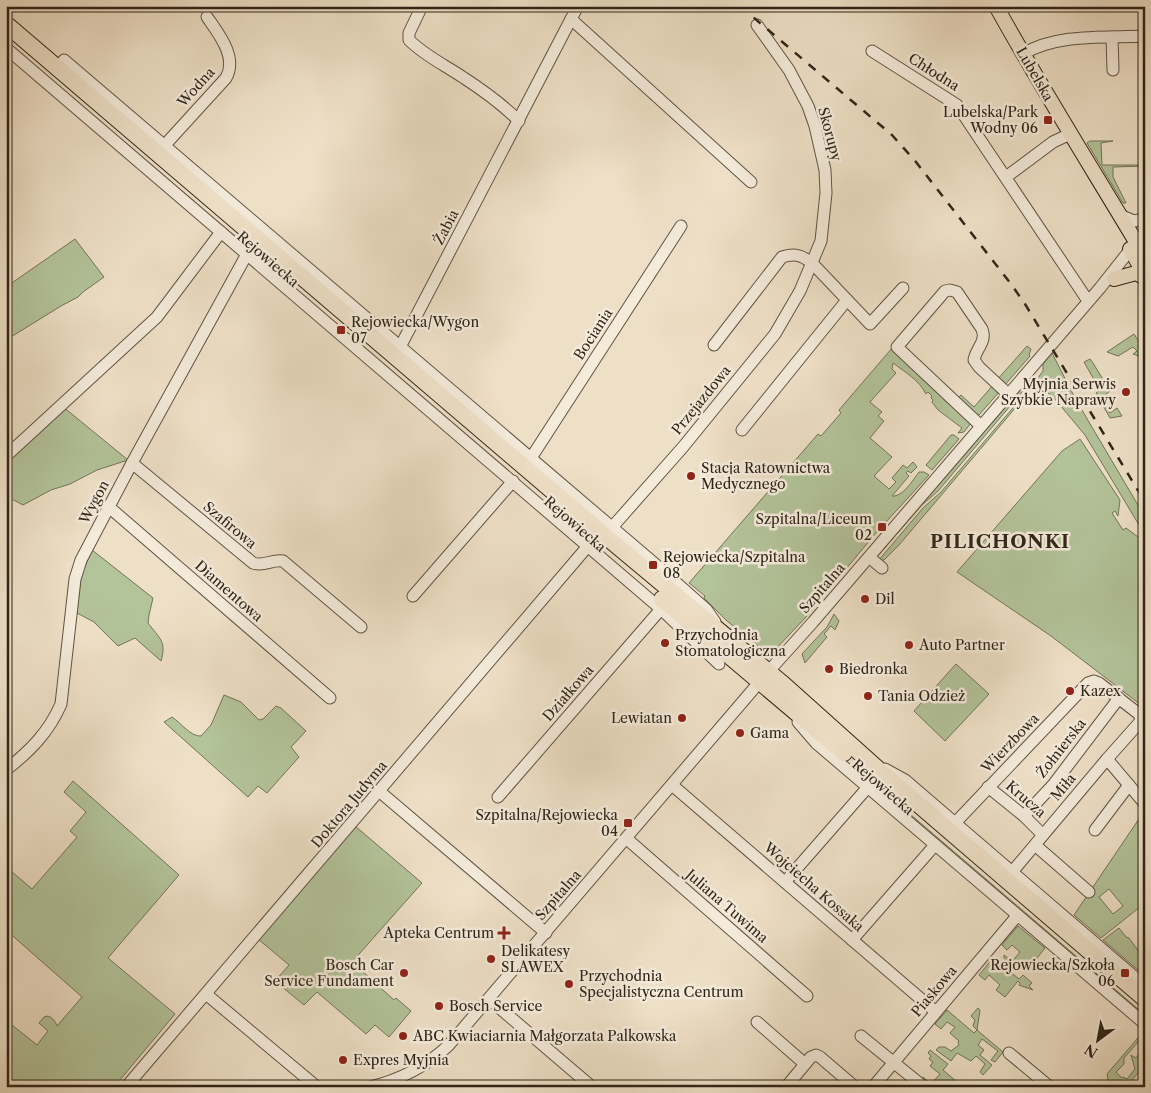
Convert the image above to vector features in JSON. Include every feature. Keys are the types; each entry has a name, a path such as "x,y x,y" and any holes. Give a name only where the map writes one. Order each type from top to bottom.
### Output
{"highway":[{"name":"Rejowiecka","path":"6,24 61,64 599,537 722,634 764,677 786,704 1145,1010"},
{"name":"Rejowiecka","path":"6,35 344,324 764,677 874,766 1145,999"}],"main road":[{"name":"Lubelska","path":"996,6 1072,138 1122,216 1138,248 1145,276"},
{"name":"Lubelska","path":"1072,138 1088,175 1138,248"},
{"path":"1114,279 1136,273 1145,276"}],"street":[{"path":"422,6 409,33 409,40 426,55 498,101 519,121"},
{"name":"Żabia","path":"400,347 578,6"},
{"name":"Wodna","path":"164,146 226,78 230,71 228,53 224,42 208,17"},
{"path":"571,19 750,182"},
{"name":"Skorupy","path":"757,25 789,70 800,90 810,112 820,148 825,170 825,207 821,240 812,263"},
{"path":"1023,54 1053,42 1075,39 1145,36"},
{"path":"1112,37 1113,70"},
{"path":"6,48 512,482 599,537"},
{"name":"Chłodna","path":"872,51 957,105 1086,298"},
{"path":"61,64 164,146 530,458 661,609 719,664"},
{"path":"1006,177 1054,142 1072,138"},
{"path":"1122,216 1134,220 1145,219"},
{"name":"Bociania","path":"530,458 681,226"},
{"path":"6,456 157,317 221,232"},
{"name":"Szpitalna","path":"370,1087 394,1081 409,1074 436,1057 448,1046 981,426 1086,298 1114,279 1138,248"},
{"name":"Szpitalna","path":"1100,288 1138,248"},
{"name":"Wygon","path":"6,770 26,754 56,717 61,704 77,570 81,560 247,254"},
{"path":"714,345 782,257 793,254 802,256 812,263 870,324 903,288"},
{"name":"Przejazdowa","path":"599,537 682,447 775,334 792,307 812,263"},
{"path":"981,426 897,347 945,291 953,290 957,292 984,335 974,360 979,368 1008,394"},
{"path":"742,430 847,300"},
{"name":"Szafirowa","path":"132,463 253,564 264,565 277,560 283,561 361,627"},
{"path":"413,596 512,482"},
{"name":"Diamentowa","path":"109,507 330,698"},
{"name":"Doktora Judyma","path":"126,1087 599,537"},
{"path":"869,557 882,568"},
{"name":"Działkowa","path":"498,797 661,609"},
{"name":"Wierzbowa","path":"955,823 1088,683 1094,680 1119,698"},
{"name":"Miła","path":"1012,872 1107,759 1140,723 1141,718 1139,714 1119,698"},
{"name":"Żołnierska","path":"1024,816 1053,785 1119,698"},
{"path":"786,704 816,743 1145,1024"},
{"path":"1107,759 1145,804"},
{"name":"Rejowiecka","path":"874,766 890,771 905,780 1145,986"},
{"path":"1095,830 1129,785"},
{"name":"Wojciecha Kossaka","path":"672,786 936,1012"},
{"path":"786,882 868,787"},
{"name":"Krucza","path":"988,787 1043,834"},
{"path":"379,791 546,933"},
{"name":"Juliana Tuwima","path":"627,839 807,996"},
{"path":"1035,845 1089,892"},
{"path":"852,940 936,846"},
{"name":"Piaskowa","path":"873,1087 1017,916"},
{"path":"206,994 317,1087"},
{"path":"489,999 592,1087"},
{"path":"756,1022 805,1064"},
{"path":"861,1036 924,1087"},
{"path":"1009,1053 1050,1087"},
{"path":"786,1087 811,1057 816,1055 856,1087"}],"green space":[{"path":"1090,141 1113,141 1101,143 1102,165 1145,165 1113,167 1113,177 1126,203 1123,203 1087,143"},
{"path":"75,239 104,277 78,297 6,340 6,287"},
{"path":"1134,334 1145,351 1145,358 1133,354 1137,351 1133,347 1118,356 1107,352"},
{"path":"1027,346 1031,349 1030,356 1004,386 996,381"},
{"path":"893,347 971,423 964,432 958,433 962,428 938,410 932,402 932,396 928,392 926,394 916,380 893,363 892,369 896,373 870,402 882,412 878,416 884,421 870,438 892,457 874,476 889,489 896,482 892,478 903,465 907,468 913,462 917,467 911,473 908,471 906,473 909,476 892,496 896,496 904,491 919,472 929,475 875,534 807,616 772,653 768,654 727,621 704,598 705,596 689,583 818,434 821,436 841,413 839,410"},
{"path":"1052,353 1076,400 1145,517 1145,535 1085,435 1054,398 1035,382 1043,371 1043,364"},
{"path":"1090,359 1110,391 1100,399 1110,413 1117,408 1122,416 1110,418 1096,393 1100,390 1084,362"},
{"path":"994,384 1001,390 978,416 958,398 961,395 974,407"},
{"path":"1025,384 1028,385 938,491 922,505 876,558"},
{"path":"1030,388 1028,393 899,545 884,560 878,561 923,508 941,492"},
{"path":"62,406 128,460 97,470 70,484 51,490 23,505 6,496 6,458"},
{"path":"951,435 959,439 932,470 926,465"},
{"path":"1080,439 1120,500 1118,516 1115,511 1112,513 1123,530 1126,528 1145,542 1139,548 1143,555 1145,555 1145,708 1051,636 957,572 1062,451"},
{"path":"92,550 153,598 148,623 161,640 163,654 161,661 135,638 118,646 94,622 77,613 81,576"},
{"path":"834,614 839,621 835,630 831,626 824,634 827,637 805,663 802,654 827,627"},
{"path":"956,664 989,694 945,741 914,711"},
{"path":"224,695 241,702 259,720 263,719 276,706 281,708 306,731 291,747 299,757 267,793 258,786 248,797 164,722 172,717 190,732 201,736 211,725"},
{"path":"856,772 876,785 1145,1015 1144,1017"},
{"path":"73,781 179,875 108,958 175,1014 114,1087 6,1087 6,1022 37,1045 48,1031 39,1023 44,1017 52,1018 57,1026 82,997 6,930 6,876 11,871 32,889 77,837 70,831 86,812 64,792"},
{"path":"1145,810 1145,903 1101,938 1074,915","holes":["1109,889 1123,906 1113,914 1099,897"]},
{"path":"355,826 422,883 352,962 394,1000 396,998 411,1011 389,1037 375,1025 366,1034 317,992 304,1005 275,981 289,965 258,939"},
{"path":"1018,926 1045,948 1029,968 1025,965 1019,971 1004,958 1004,955 1011,963 1020,952 1012,945 1007,950 1002,945"},
{"path":"1119,928 1145,960 1145,976 1103,940"},
{"path":"993,958 1019,979 1023,975 1032,983 1029,986 1033,990 1019,985 1018,981 1005,997 996,990 1000,985 989,975 985,980 979,975"},
{"path":"978,1008 980,1010 977,1030 973,1026 975,1020 971,1016"},
{"path":"947,1010 974,1033 977,1030 1003,1052 995,1062 991,1060 998,1051 982,1039 978,1045 984,1050 980,1055 992,1065 983,1075 980,1072 985,1064 976,1056 971,1061 957,1053 951,1061 936,1050 939,1047 945,1047 951,1051 959,1045 959,1041 950,1033 955,1027 947,1022 941,1029 935,1024"},
{"path":"1143,1032 1145,1034 1124,1058 1124,1064 1116,1072 1122,1078 1127,1079 1135,1069 1131,1055 1136,1058 1141,1052 1143,1056 1141,1058 1145,1061 1145,1079 1138,1073 1126,1087 1109,1087 1107,1074"},
{"path":"930,1050 948,1064 943,1070 963,1087 958,1087 955,1084 953,1087 931,1087 923,1080 923,1077 931,1084 940,1074 930,1066 933,1062 929,1059 931,1056 928,1053"}],"railway":[{"path":"740,6 892,135 916,162 1025,304 1145,502"}],"place":[{"name":"Lubelska/Park Wodny 06","path":"1048,120"},
{"name":"Rejowiecka/Wygon 07","path":"341,330"},
{"name":"Myjnia Serwis Szybkie Naprawy","path":"1126,392"},
{"name":"Stacja Ratownictwa Medycznego","path":"691,476"},
{"name":"Szpitalna/Liceum 02","path":"882,527"},
{"name":"Rejowiecka/Szpitalna 08","path":"653,565"},
{"name":"Dil","path":"865,599"},
{"name":"Przychodnia Stomatologiczna","path":"665,643"},
{"name":"Auto Partner","path":"909,645"},
{"name":"Biedronka","path":"829,669"},
{"name":"Kazex","path":"1070,691"},
{"name":"Tania Odzież","path":"868,696"},
{"name":"Lewiatan","path":"682,718"},
{"name":"Gama","path":"740,733"},
{"name":"Szpitalna/Rejowiecka 04","path":"628,823"},
{"name":"Apteka Centrum","path":"504,933"},
{"name":"Delikatesy SLAWEX","path":"491,959"},
{"name":"Bosch Car Service Fundament","path":"404,973"},
{"name":"Rejowiecka/Szkoła 06","path":"1125,973"},
{"name":"Przychodnia Specjalistyczna Centrum","path":"569,984"},
{"name":"Bosch Service","path":"439,1006"},
{"name":"ABC Kwiaciarnia Małgorzata Palkowska","path":"403,1036"},
{"name":"Expres Myjnia","path":"343,1060"}],"district":[{"name":"PILICHONKI","path":"1000,541"}]}
